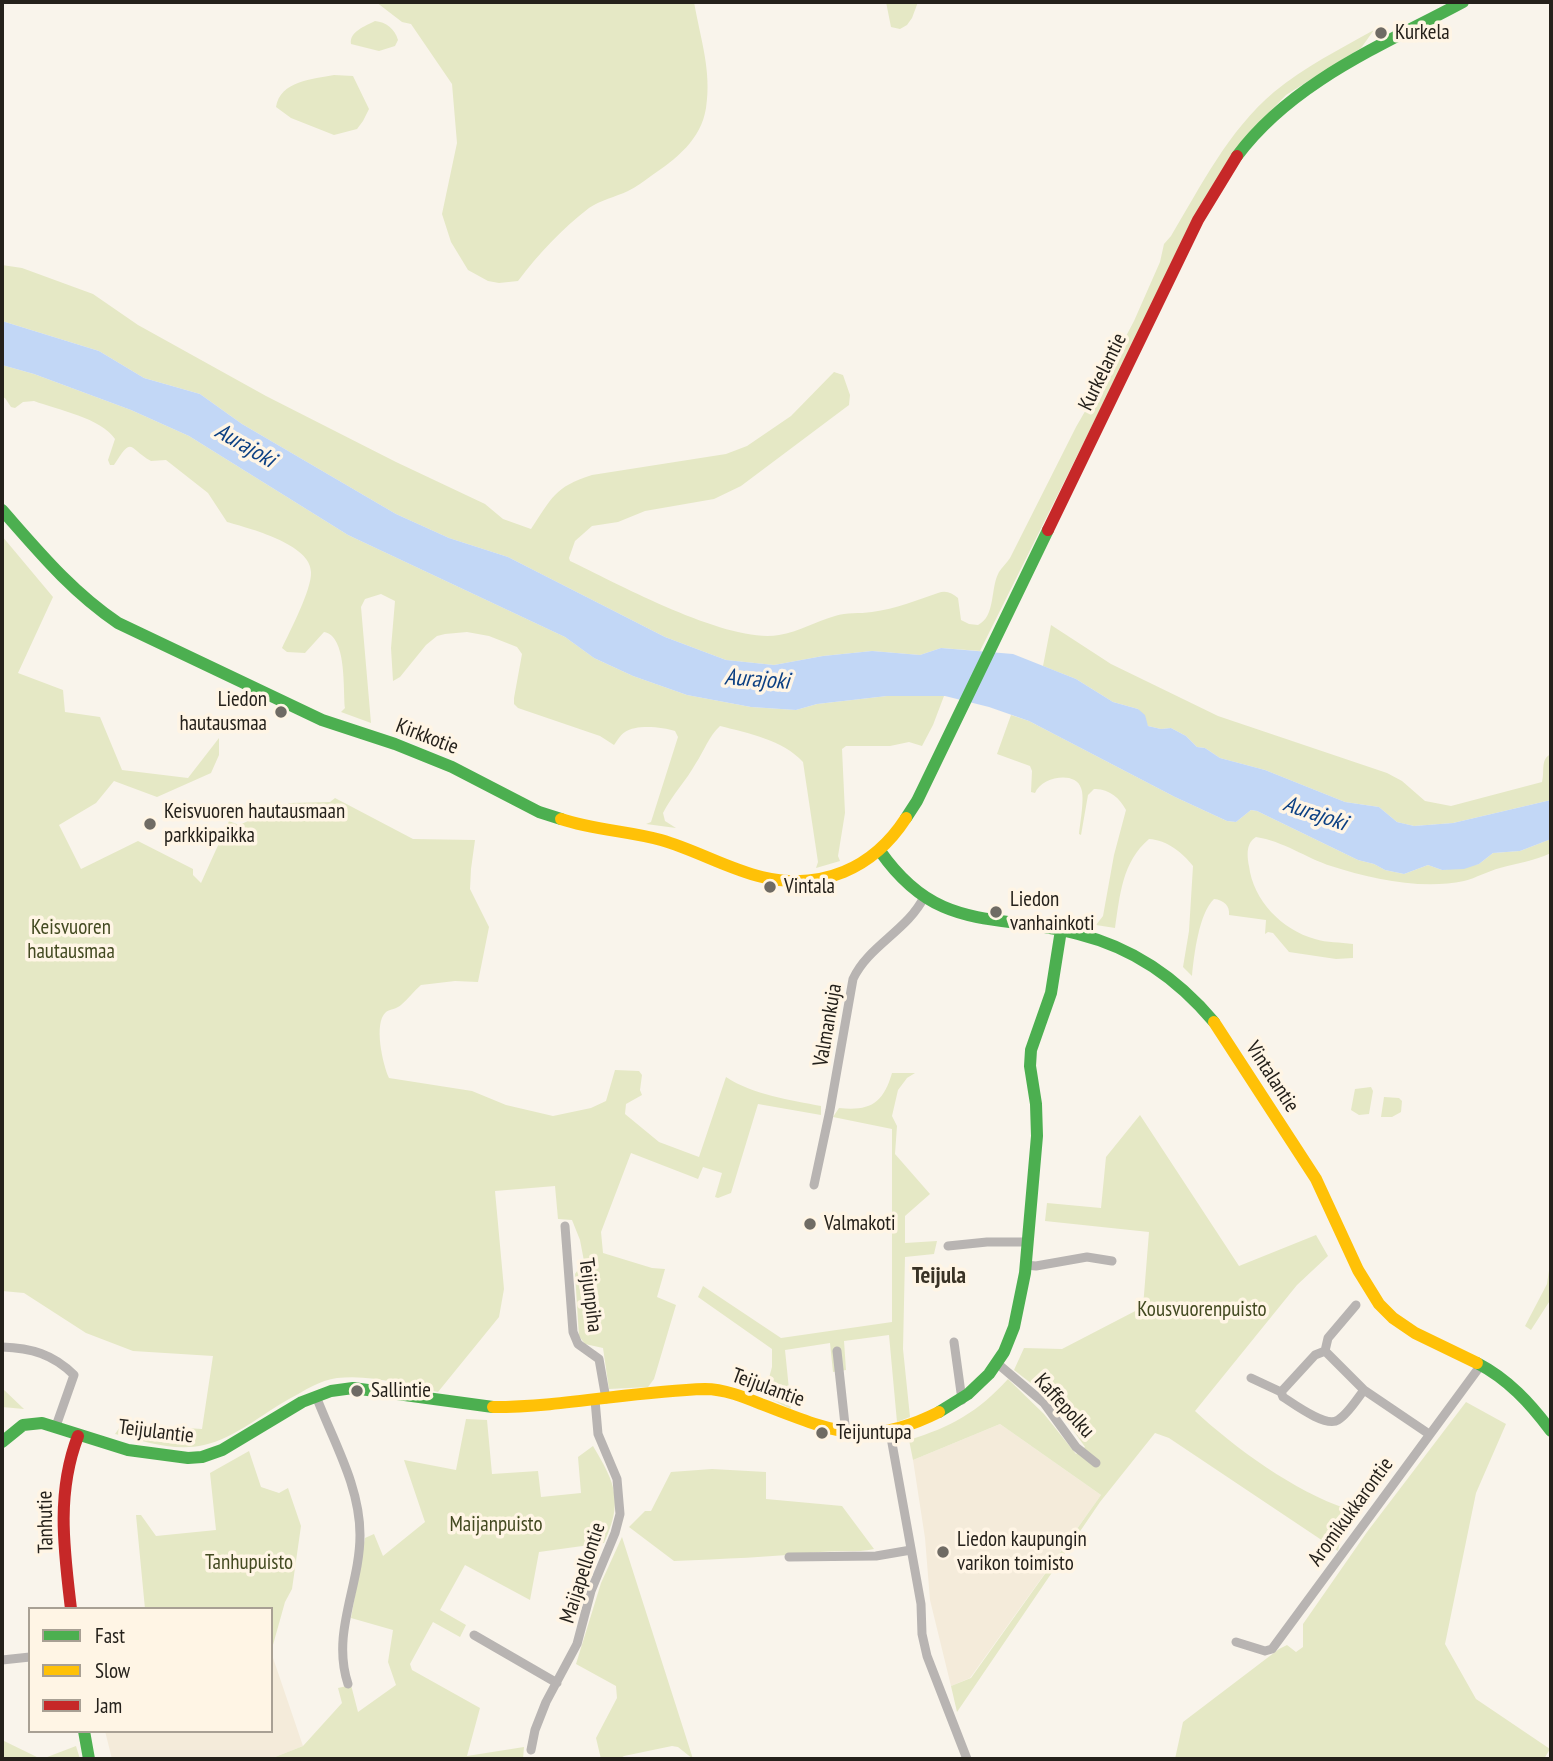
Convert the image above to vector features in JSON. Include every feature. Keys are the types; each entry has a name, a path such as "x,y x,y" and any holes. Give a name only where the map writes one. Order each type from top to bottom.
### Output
{"street":[{"name":"Kurkelantie","path":"880,851 901,829 917,801 1177,263 1223,176 1240,151 1276,111 1315,82 1463,2"},
{"name":"Kirkkotie","path":"2,510 77,593 118,623 289,706 452,767 539,812 576,824 661,840 761,877 791,883 816,881 846,872 866,863 880,851"},
{"name":"Vintalantie","path":"880,851 889,864 924,897 945,909 971,916 1061,930 1110,943 1159,967 1190,992 1215,1024 1328,1199 1368,1291 1393,1318 1407,1328 1480,1365 1514,1388 1551,1431"},
{"name":"Valmankuja","path":"814,1185 853,979 861,965 911,916 924,897"},
{"name":"Teijulantie","path":"56,1426 78,1436 128,1450 177,1457 202,1457 222,1450 316,1396 353,1388 483,1407 721,1390 747,1397 816,1427 846,1434 890,1432 911,1425 962,1400 1002,1367 1013,1333 1025,1265 1037,1123 1030,1051 1051,994 1061,930"},
{"name":"Teijunpiha","path":"565,1226 573,1332 578,1344 599,1359 600,1399"},
{"path":"948,1246 1027,1242"},
{"path":"1025,1265 1036,1266 1087,1257 1112,1261"},
{"path":"1325,1351 1328,1338 1356,1305"},
{"path":"954,1342 962,1400"},
{"path":"2,1347 42,1353 54,1358 74,1375 56,1426 43,1423 23,1424 2,1442"},
{"path":"837,1351 846,1434"},
{"path":"1325,1351 1364,1390 1429,1434"},
{"path":"1281,1392 1315,1355 1325,1351"},
{"name":"Aromikukkarontie","path":"1236,1643 1265,1651 1272,1649 1480,1365"},
{"name":"Kaffepolku","path":"1002,1367 1044,1403 1076,1447 1096,1463"},
{"path":"1251,1378 1281,1392 1283,1397 1321,1420 1333,1422 1339,1420 1364,1390"},
{"path":"316,1396 350,1480 360,1531 357,1563 341,1639 342,1668 348,1684"},
{"name":"Maijapellontie","path":"531,1750 539,1721 577,1644 591,1591 620,1514 617,1479 598,1434 600,1399"},
{"path":"890,1432 927,1656 967,1759"},
{"name":"Tanhutie","path":"71,1607 62,1521 63,1494 78,1436"},
{"path":"789,1557 876,1556 911,1550"},
{"path":"474,1634 557,1683"},
{"path":"2,1660 28,1657"},
{"path":"84,1733 89,1759"}],"shaded area":[{"path":"1000,1424 1101,1495 970,1678 951,1686 930,1600 925,1538 913,1460"},
{"path":"273,1658 303,1746 270,1759 112,1759 106,1733 273,1733"}],"green space":[{"path":"376,2 694,2 708,81 706,108 699,130 686,148 660,170 634,188 589,208 569,224 518,281 488,281 468,270 451,242 442,214 457,143 452,84 411,24 402,22"},
{"path":"886,2 918,2 912,18 900,29 891,27"},
{"path":"375,21 392,29 398,40 395,46 379,51 351,44 355,33"},
{"path":"1374,30 1361,48 1286,95 1258,124 1156,297 980,651 941,648 920,655 872,651 774,665 726,660 665,637 508,557 449,538 396,514 242,424 200,394 144,378 99,351 2,321 2,265 22,268 93,294 138,325 266,396 485,504 503,519 531,529 555,495 579,479 726,454 747,446 791,416 834,372 843,375 850,395 849,405 741,486 714,499 645,511 618,522 592,526 575,541 570,561 703,622 757,635 786,634 828,618 889,609 944,592 958,598 961,620 978,625 988,615 999,572 1010,558 1076,427 1134,321 1160,262 1164,244 1216,160 1243,124 1274,92 1310,66"},
{"path":"334,75 353,76 369,109 357,129 334,135 291,118 276,107 279,98 291,87 307,80"},
{"path":"2,365 131,410 189,436 348,535 565,637 594,658 633,676 687,695 751,707 796,710 817,704 887,696 944,696 922,746 909,742 890,746 846,746 842,749 845,813 838,856 840,861 816,868 818,862 803,762 795,754 775,743 720,726 663,813 665,821 676,828 646,824 651,822 678,737 675,731 657,727 630,729 623,733 614,745 600,736 518,708 514,704 514,698 522,654 517,647 489,636 467,632 437,636 426,645 400,677 393,681 391,648 395,601 381,594 365,599 361,607 371,723 341,712 345,708 342,664 337,643 331,636 324,632 305,653 287,652 282,648 300,610 310,579 308,562 301,553 277,539 227,522 208,493 166,460 151,461 128,447 114,465 110,465 108,460 115,439 100,425 34,401 11,407 2,397"},
{"name":"Keisvuoren hautausmaa","path":"2,536 53,597 18,673 63,690 65,712 100,717 122,770 188,778 219,738 219,755 211,773 157,797 114,781 96,803 59,825 81,869 138,841 193,869 193,875 201,883 229,821 239,825 290,803 330,802 335,798 413,839 475,840 470,889 489,927 478,982 455,981 421,985 399,1006 386,1012 382,1017 380,1034 389,1078 472,1091 506,1105 553,1116 591,1108 606,1101 615,1070 639,1071 642,1075 642,1095 626,1104 625,1114 659,1142 699,1157 726,1077 760,1093 821,1106 821,1115 758,1104 731,1193 718,1198 715,1197 722,1173 703,1167 698,1179 631,1153 601,1232 603,1253 652,1268 665,1269 657,1297 676,1305 654,1379 648,1387 609,1389 603,1348 585,1344 579,1336 575,1274 584,1261 572,1220 558,1219 555,1186 495,1191 504,1289 499,1317 438,1392 375,1379 331,1379 306,1389 227,1437 204,1445 170,1446 115,1434 122,1424 202,1429 213,1356 133,1351 86,1333 24,1293 2,1291"},
{"path":"1051,625 1111,664 1218,716 1387,773 1402,781 1425,801 1451,806 1542,782 1544,762 1551,754 1551,800 1453,823 1414,826 1397,822 1379,807 1345,802 1265,770 1220,758 1205,748 1197,747 1186,736 1171,728 1148,726 1138,709 1113,702 1076,679 1043,666"},
{"path":"1011,715 1029,721 1227,821 1236,822 1251,810 1257,811 1358,860 1385,870 1404,874 1428,865 1442,870 1479,864 1493,853 1520,851 1551,839 1551,853 1464,881 1414,884 1346,871 1276,842 1256,837 1248,850 1252,879 1271,912 1291,929 1303,935 1324,941 1353,944 1353,958 1336,959 1289,952 1273,933 1265,934 1266,920 1229,915 1226,904 1214,899 1201,924 1192,976 1183,967 1189,931 1193,866 1174,848 1149,839 1133,858 1128,869 1121,891 1115,928 1096,925 1103,916 1114,855 1126,810 1113,795 1094,789 1088,795 1081,835 1079,834 1083,797 1078,783 1073,779 1051,779 1035,793 1031,792 1030,766 997,754"},
{"path":"892,1073 915,1073 907,1078 898,1090 892,1116 897,1126 895,1154 930,1194 905,1216 905,1243 937,1241 934,1254 905,1257 903,1349 910,1417 897,1422 889,1335 844,1341 846,1370 833,1372 830,1343 785,1350 791,1409 764,1396 772,1367 772,1349 698,1297 703,1286 781,1338 892,1322 892,1129 833,1117 839,1108 859,1108 874,1103 884,1092"},
{"path":"1371,1087 1373,1091 1369,1114 1359,1115 1351,1110 1355,1089"},
{"path":"1384,1097 1399,1098 1402,1101 1401,1112 1392,1117 1381,1117"},
{"name":"Kousvuorenpuisto","path":"1140,1115 1239,1266 1316,1235 1328,1256 1297,1285 1195,1411 1266,1468 1347,1509 1338,1551 1169,1438 1155,1433 1100,1502 957,1712 951,1686 971,1678 1101,1495 1000,1424 913,1460 909,1440 938,1430 963,1417 986,1401 1008,1379 1044,1414 1076,1454 1085,1447 1050,1398 1014,1370 1024,1348 1062,1349 1143,1307 1149,1232 1045,1221 1047,1203 1101,1208 1106,1157"},
{"path":"1551,1257 1551,1299 1531,1330 1525,1326 1547,1284"},
{"path":"2,1388 24,1409 2,1407"},
{"path":"1466,1402 1506,1424 1476,1493 1445,1644 1476,1699 1550,1749 1544,1759 1175,1759 1183,1722 1279,1649 1287,1645 1296,1652 1303,1647 1303,1624 1367,1532"},
{"name":"Maijanpuisto","path":"466,1419 487,1420 492,1474 538,1471 541,1497 581,1493 578,1457 593,1446 607,1471 614,1493 614,1516 604,1543 539,1552 530,1600 465,1565 440,1610 466,1625 460,1637 433,1622 410,1664 412,1670 480,1708 467,1756 524,1747 523,1759 270,1759 303,1746 342,1703 338,1688 351,1685 358,1712 396,1685 388,1662 393,1630 351,1618 365,1538 374,1534 383,1556 425,1522 404,1460 456,1470"},
{"name":"Tanhupuisto","path":"249,1451 261,1487 279,1493 288,1488 301,1526 292,1589 285,1602 273,1645 273,1607 145,1607 136,1515 141,1515 156,1536 216,1530 210,1473"},
{"path":"712,1469 766,1472 766,1499 842,1506 874,1549 674,1561 629,1527 645,1511 651,1511 671,1472"},
{"path":"622,1537 693,1759 678,1747 672,1746 619,1759 601,1759 596,1738 617,1698 616,1686 576,1664 601,1583"},
{"path":"2,1740 41,1759 2,1759"},
{"path":"76,1746 80,1759 42,1759"}],"water":[{"name":"Aurajoki","path":"2,321 99,351 144,378 200,394 242,424 396,514 449,538 508,557 665,637 726,660 774,665 872,651 920,655 941,648 1013,654 1076,679 1113,702 1138,709 1145,715 1148,726 1171,728 1186,736 1197,747 1205,748 1220,758 1265,770 1345,802 1379,807 1397,822 1414,826 1453,823 1551,800 1551,839 1520,851 1493,853 1479,864 1464,869 1442,870 1428,865 1404,874 1358,860 1257,811 1251,810 1236,822 1227,821 1029,721 945,696 887,696 817,704 796,710 751,707 687,695 633,676 594,658 565,637 348,535 189,436 131,410 2,365"}],"traffic: fast":[{"path":"1237,156 1285,106 1312,86 1371,50 1463,2"},
{"path":"2,510 70,584 118,623 322,720 395,744 452,767 539,812 561,819"},
{"path":"906,818 917,801 1048,530"},
{"path":"880,851 902,877 924,896 946,908 994,920 1078,934 1136,956 1185,992 1214,1022"},
{"path":"939,1412 968,1394 989,1374 1004,1352 1014,1327 1025,1273 1037,1136 1036,1104 1030,1066 1031,1050 1051,993 1061,930"},
{"path":"1477,1363 1518,1392 1551,1431"},
{"path":"2,1442 23,1425 42,1423 128,1450 188,1458 202,1457 222,1450 302,1402 331,1391 353,1388 493,1407"},
{"path":"84,1733 89,1759"}],"traffic: slow":[{"path":"561,819 661,840 762,877 805,881 844,872 861,863 878,851 906,818"},
{"path":"1214,1022 1316,1179 1358,1270 1379,1304 1393,1318 1415,1333 1477,1363"},
{"path":"493,1407 712,1389 741,1396 829,1428 869,1433 890,1430 939,1412"}],"traffic: jam":[{"path":"1048,530 1198,220 1237,156"},
{"path":"71,1607 64,1543 64,1500 71,1457 78,1436"}],"place":[{"name":"Kurkela","path":"1381,33"},
{"name":"Liedon hautausmaa","path":"281,712"},
{"name":"Keisvuoren hautausmaan parkkipaikka","path":"150,824"},
{"name":"Vintala","path":"770,887"},
{"name":"Liedon vanhainkoti","path":"996,912"},
{"name":"Valmakoti","path":"810,1224"},
{"name":"Sallintie","path":"357,1391"},
{"name":"Teijuntupa","path":"822,1433"},
{"name":"Liedon kaupungin varikon toimisto","path":"943,1552"}],"district":[{"name":"Teijula","path":"939,1276"}]}
